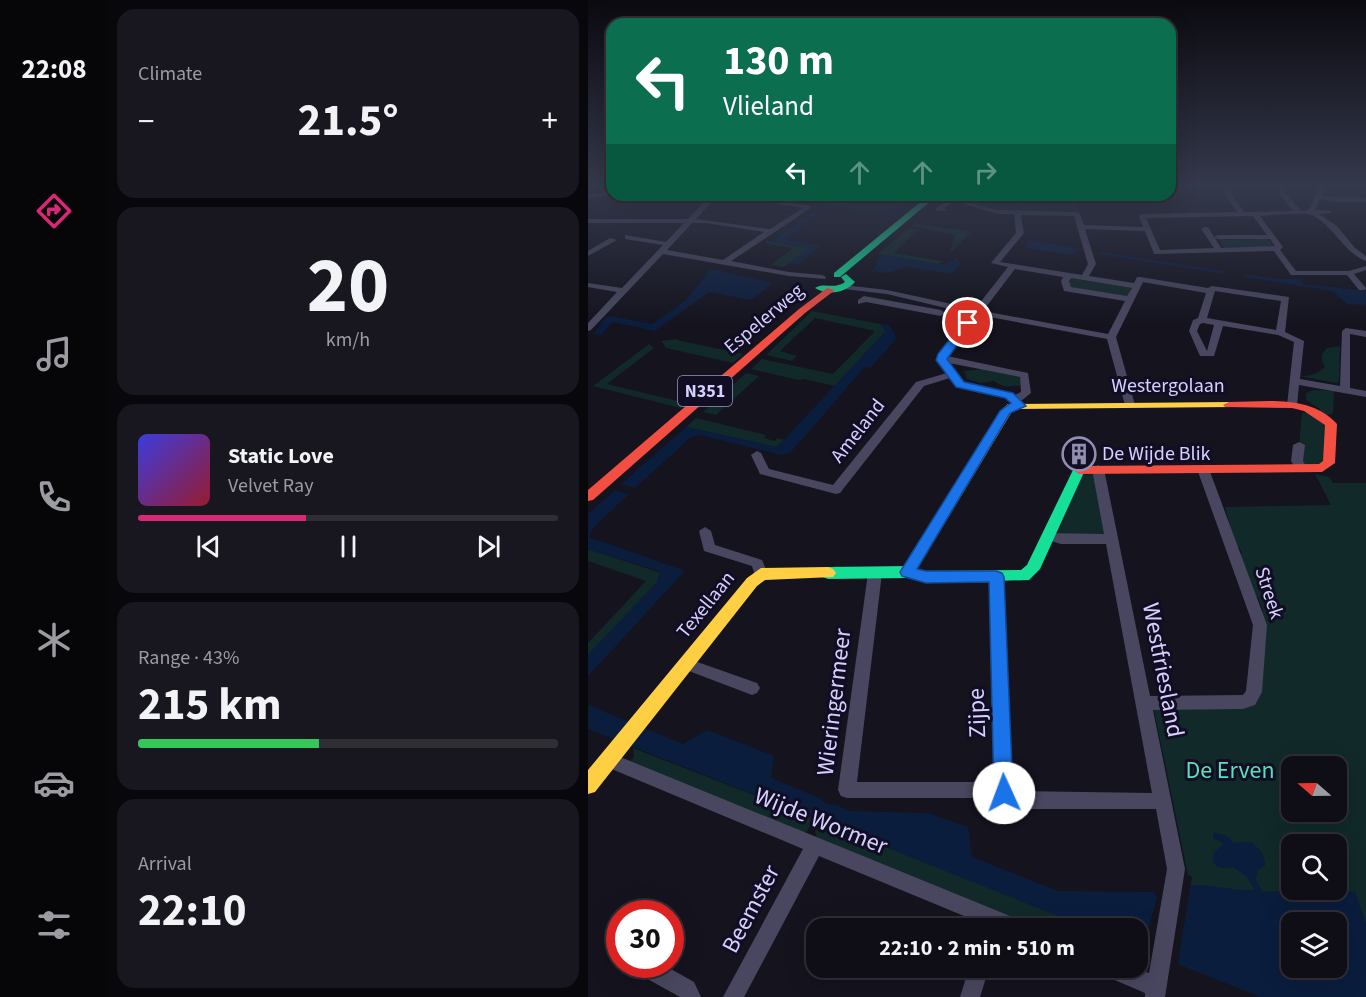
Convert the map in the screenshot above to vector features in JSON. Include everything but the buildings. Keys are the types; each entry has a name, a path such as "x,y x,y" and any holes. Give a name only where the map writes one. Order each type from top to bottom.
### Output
{"street":[{"path":"588,328 679,233"},
{"path":"725,262 769,233"},
{"name":"Espelerweg","path":"588,492 892,233"},
{"path":"1020,233 995,263 1136,286"},
{"path":"1083,233 1092,264 1084,278"},
{"path":"1149,233 1157,252 1276,249 1280,247 1269,233"},
{"path":"1207,233 1220,251"},
{"path":"1330,233 1365,268"},
{"path":"1338,233 1364,256"},
{"path":"1339,233 1364,256 1365,268"},
{"path":"628,237 725,262 879,291 976,313 1113,338"},
{"path":"1218,237 1272,237"},
{"path":"588,254 613,240"},
{"path":"1276,249 1294,273 1349,273 1365,268"},
{"path":"941,358 1013,266"},
{"path":"1349,273 1362,288"},
{"path":"1068,275 1065,281 1067,289 1130,299"},
{"path":"1130,405 1113,338 1140,279 1211,291"},
{"name":"Espelerweg","path":"588,497 833,282"},
{"path":"890,282 887,285 976,313"},
{"path":"588,285 624,291"},
{"path":"1202,320 1212,288 1286,299 1280,333"},
{"path":"861,302 864,299 976,313"},
{"path":"1112,539 1060,539 1048,536 1077,470 1322,468 1328,465 1331,424 1308,409 1292,405 1299,341 1280,333 1202,320 1196,322 1193,331 1203,354 1211,354 1219,323"},
{"path":"1345,390 1346,331 1366,334"},
{"path":"941,358 962,385 1009,396 1018,403"},
{"path":"908,572 1006,411 1018,403 1026,392 1025,375 941,358"},
{"name":"Ameland","path":"757,455 764,471 836,490 924,381 952,374"},
{"path":"1295,381 1366,394"},
{"name":"Westergolaan","path":"1018,403 1292,405"},
{"path":"1299,445 1298,461 1301,468"},
{"name":"Westfriesland","path":"1098,469 1176,872 1156,992"},
{"name":"Streek","path":"1143,703 1242,702 1249,700 1254,692 1260,626 1203,469"},
{"name":"Texellaan","path":"705,531 709,548 757,563 761,574"},
{"name":"Texellaan","path":"588,785 752,582 761,574 908,572 926,577 1024,576 1030,573 1048,536"},
{"name":"Wieringermeer","path":"875,573 846,790 1003,790"},
{"name":"Zijpe","path":"996,577 1003,790"},
{"name":"Texellaan","path":"686,664 752,688"},
{"name":"Wijde Wormer","path":"608,760 814,845 980,918"},
{"path":"1003,790 1005,795 1014,801 1162,801"},
{"name":"Beemster","path":"733,997 814,845"},
{"path":"666,978 687,989 691,997"},
{"path":"970,997 976,978"},
{"path":"1129,978 1156,992"}],"green space":[{"path":"904,233 914,233 894,253 943,261 939,264 878,254"},
{"path":"943,233 970,233 950,253 955,235"},
{"path":"1219,238 1226,240 1267,239 1274,246 1224,248"},
{"path":"768,241 809,248 784,267 771,265 793,248 764,243"},
{"path":"1070,278 1131,288 1128,297 1124,297 1070,287"},
{"path":"812,311 880,324 886,331 835,386 751,369 762,359 833,374 875,331 815,318 780,351 797,356 792,361 766,355"},
{"path":"677,339 743,354 733,363 666,348 661,341"},
{"path":"649,344 654,348 607,384 686,403 681,408 593,386"},
{"path":"1340,346 1339,381 1336,383 1299,376 1322,370 1325,367 1322,354 1327,348"},
{"path":"983,369 1019,376 1022,385 1007,386 994,381 981,383 967,379 964,371"},
{"path":"746,373 759,376 716,415 703,412"},
{"path":"1314,390 1334,391 1333,413 1326,416 1317,412 1320,409 1306,400 1306,393"},
{"path":"1302,413 1307,413 1325,424 1325,463 1305,466 1302,461 1300,441"},
{"path":"696,418 766,435 764,438 775,441 777,438 784,440 776,447 686,427"},
{"path":"1094,474 1105,532 1103,534 1058,534 1079,475"},
{"name":"De Erven","path":"1315,474 1329,477 1333,483 1366,483 1366,997 1261,997 1178,964 1192,877 1188,875 1154,710 1157,708 1243,707 1260,611 1263,611 1258,597 1255,597 1239,554 1242,553 1236,546 1225,507 1331,505"},
{"path":"588,549 660,574 657,582 588,655 588,643 646,581 588,561"},
{"path":"633,748 813,818 816,817 804,833 629,762 634,757"},
{"path":"822,819 824,822 1064,918 1014,918 817,839 815,832"}],"water":[{"path":"784,233 793,233 784,239 821,246 798,264 793,265 789,263 809,248 772,241"},
{"path":"1028,240 1081,249 1072,255 1026,248"},
{"path":"1101,252 1224,271 1224,274 1099,254"},
{"path":"883,255 944,265 956,258 962,263 951,274 906,267 887,273 871,271 878,264 876,261"},
{"path":"711,269 773,283 751,300 709,292 655,331 613,322 602,334 593,334 605,318 611,316 652,324 685,301"},
{"path":"1245,274 1279,279 1299,279 1303,284 1366,291 1366,305 1347,304 1333,291 1245,277"},
{"path":"880,324 889,325 897,338 870,368 865,367 791,452 782,455 699,435 690,438 635,488 621,484 686,427 777,447 886,331"},
{"path":"615,490 629,494 593,528 589,537 683,570 683,573 588,676 588,655 657,582 660,574 658,571 588,549 588,514"},
{"path":"588,705 683,744 707,730 774,756 771,778 831,805 835,804 850,811 928,813 968,827 972,857 1058,891 1154,892 1157,897 1148,931 1148,918 1064,918 823,822 816,817 813,818 588,729"},
{"path":"1213,832 1227,836 1234,843 1251,842 1264,859 1265,866 1258,870 1256,880 1262,892 1281,891 1281,900 1347,900 1347,892 1355,892 1366,923 1366,997 1261,997 1178,964 1191,886 1255,890 1246,876 1233,867 1222,868 1216,865 1213,858 1214,852 1224,844 1213,838"}],"traffic: fast":[{"path":"837,275 888,233"},
{"path":"820,288 840,289 850,282 846,277"},
{"path":"828,573 908,572 926,577 1024,576 1033,569 1079,470"}],"traffic: slow":[{"path":"908,572 1006,411 1012,406 1229,405"},
{"path":"588,785 752,582 761,574 828,573"}],"traffic: jam":[{"path":"588,497 802,311 830,290"},
{"path":"1079,470 1322,468 1329,463 1331,424 1308,409 1292,405 1229,405"}],"place":[{"name":"De Wijde Blik","path":"1079,454"}],"route":[{"path":"968,323 942,356 942,360 960,384 1009,396 1021,406 1012,406 1006,411 908,572 926,577 996,577 1004,793"}]}
